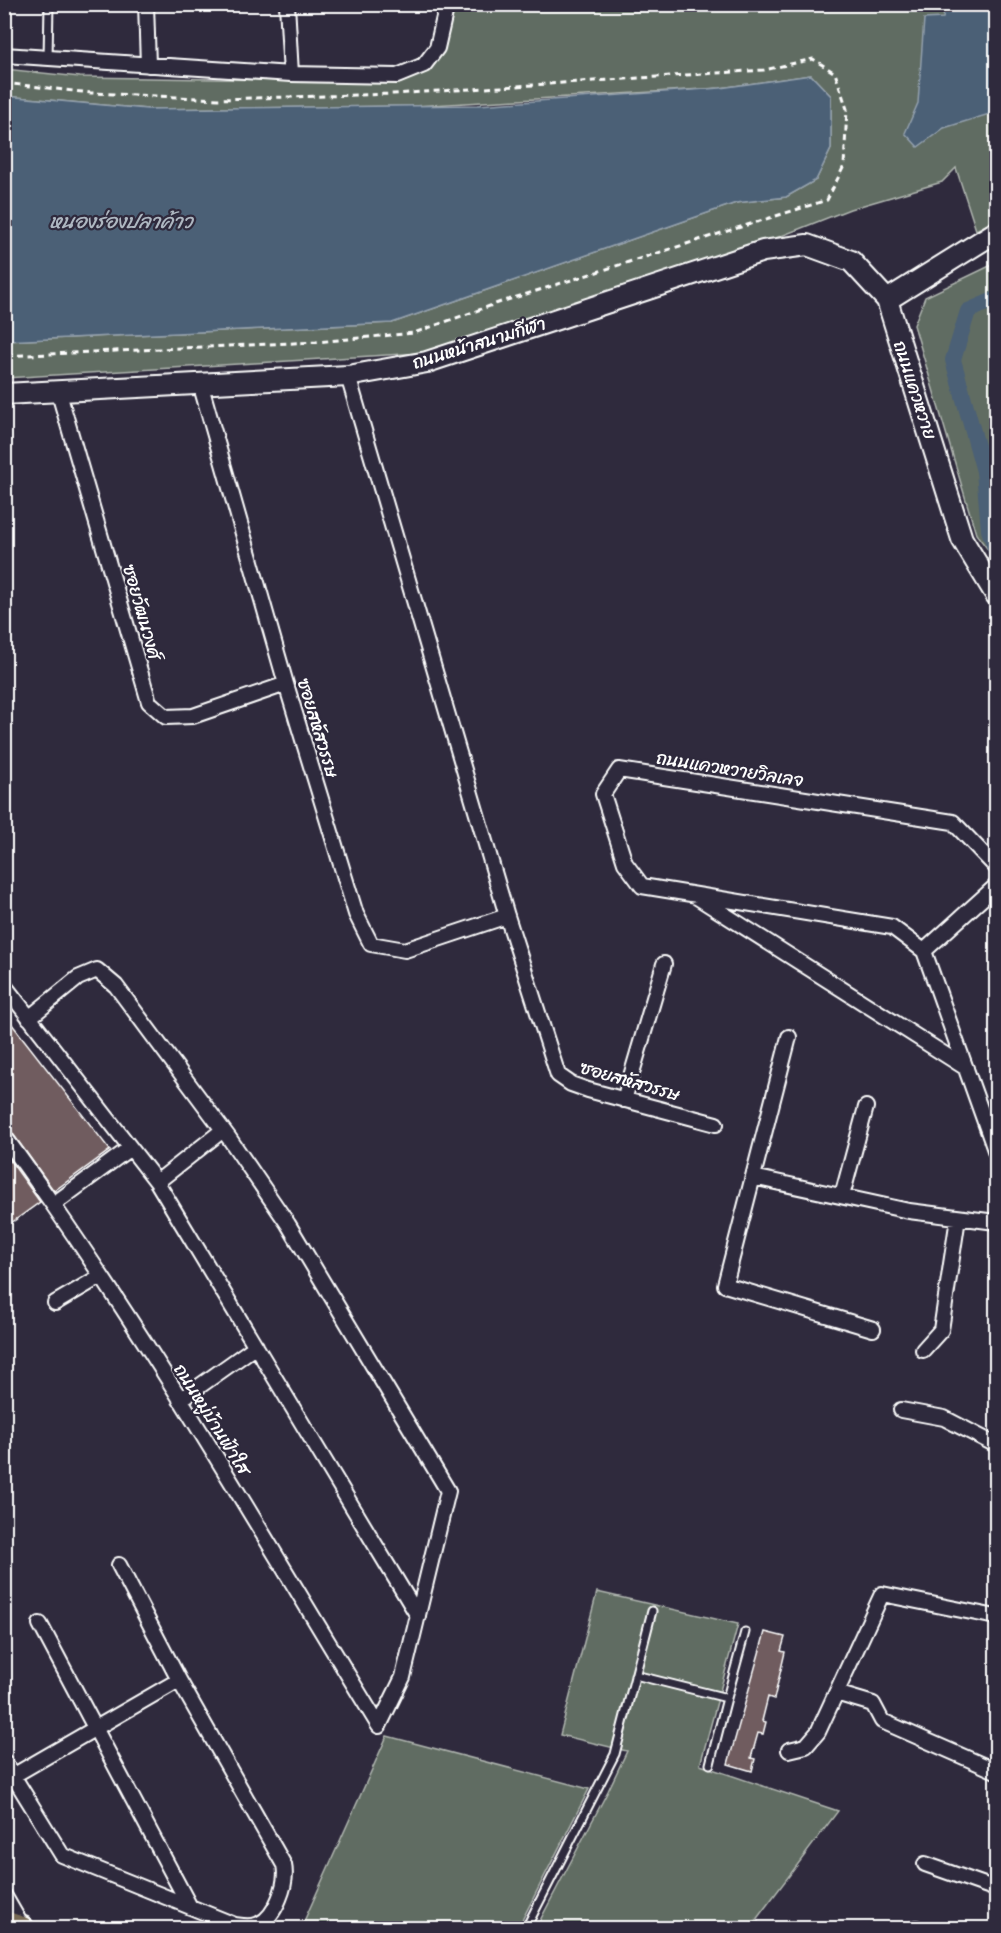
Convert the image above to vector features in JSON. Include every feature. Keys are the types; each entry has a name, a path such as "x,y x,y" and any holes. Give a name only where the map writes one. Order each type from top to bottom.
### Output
{"main road":[{"path":"4,1922 22,1929"}],"street":[{"path":"146,4 148,65"},
{"path":"287,4 291,74"},
{"path":"4,55 291,74 397,76 424,65 437,48 447,4"},
{"path":"887,300 996,232"},
{"name":"ถนนหน้าสนามกีฬา","path":"4,394 348,376 427,362 763,251 807,245 851,261 887,300"},
{"name":"ถนนแควหวาย","path":"887,300 962,539 996,595"},
{"name":"ซอยสหัสวรรษ","path":"348,376 507,916 558,1075 571,1084 716,1124"},
{"name":"ซอยสหัสวรรษ","path":"200,383 286,684 357,914 371,944 405,950 507,916"},
{"name":"ซอยวัฒนวงศ์","path":"58,390 149,702 166,717 193,716 286,684"},
{"name":"ถนนแควหวายวิลเลจ","path":"924,951 892,927 642,886 625,863 603,794 619,770 954,822 996,867"},
{"path":"996,886 924,951 996,1153"},
{"name":"ถนนแควหวายวิลเลจ","path":"692,894 966,1068"},
{"path":"624,1100 664,964"},
{"path":"29,1018 78,978 97,970 116,986 223,1130 288,1224 448,1491 418,1616"},
{"path":"4,985 157,1182 418,1616"},
{"path":"789,1037 725,1285 873,1329"},
{"path":"842,1196 866,1107"},
{"path":"157,1182 223,1130"},
{"name":"ถนนหมู่บ้านฟ้าใส","path":"4,1136 54,1204 180,1400 379,1726 403,1677 418,1616"},
{"path":"54,1204 130,1148"},
{"path":"753,1177 958,1218 996,1222"},
{"path":"922,1350 940,1330 958,1218"},
{"path":"55,1303 100,1276"},
{"path":"180,1400 256,1346"},
{"path":"901,1410 944,1418 995,1441"},
{"path":"4,1761 9,1779 62,1855 235,1924 249,1927 267,1918 284,1887 285,1872 179,1680 119,1565"},
{"path":"789,1750 806,1746 812,1739 882,1594 996,1617"},
{"path":"40,1624 97,1727 190,1907"},
{"path":"9,1779 179,1680"},
{"path":"836,1693 873,1704 882,1721 996,1771"},
{"path":"925,1864 996,1889"},
{"path":"4,1894 22,1929"}],"lane":[{"path":"48,59 49,4"},
{"path":"526,1929 615,1754 652,1611"},
{"path":"710,1764 745,1632"},
{"path":"635,1675 727,1698"}],"path":[{"path":"4,83 91,93 219,99 393,94 764,70 813,59 835,73 847,109 844,166 827,200 501,302 414,333 316,342 4,356"}],"shaded area":[{"path":"446,5 996,5 996,220 976,230 956,168 942,182 850,209 766,242 420,353 5,378 4,341 392,323 736,203 786,197 816,180 831,149 831,96 811,75 720,88 414,106 147,109 5,96 5,69 80,77 400,82 397,76 439,41"},
{"path":"996,263 996,560 976,534 914,325 925,297"},
{"path":"597,1592 738,1624 700,1765 838,1811 755,1921 771,1928 536,1928 627,1751 560,1735"},
{"path":"387,1736 589,1789 518,1928 301,1928"}],"water":[{"path":"945,5 996,5 996,112 944,128 918,147 905,133 918,103 924,19 943,18"},
{"name":"หนองร่องปลาค้าว","path":"811,75 831,96 831,149 816,180 786,197 736,203 392,323 5,341 5,96 147,109 478,105 720,88"}],"building":[{"path":"4,1014 110,1150 54,1191 11,1131 4,1127"},
{"path":"4,1152 40,1202 4,1228"},
{"path":"765,1632 785,1637 781,1651 785,1652 774,1699 768,1697 762,1721 766,1722 763,1734 758,1733 751,1758 755,1759 752,1771 728,1764"}],"waterway":[{"path":"996,299 968,311 953,360 984,471 989,530 996,550"}]}
